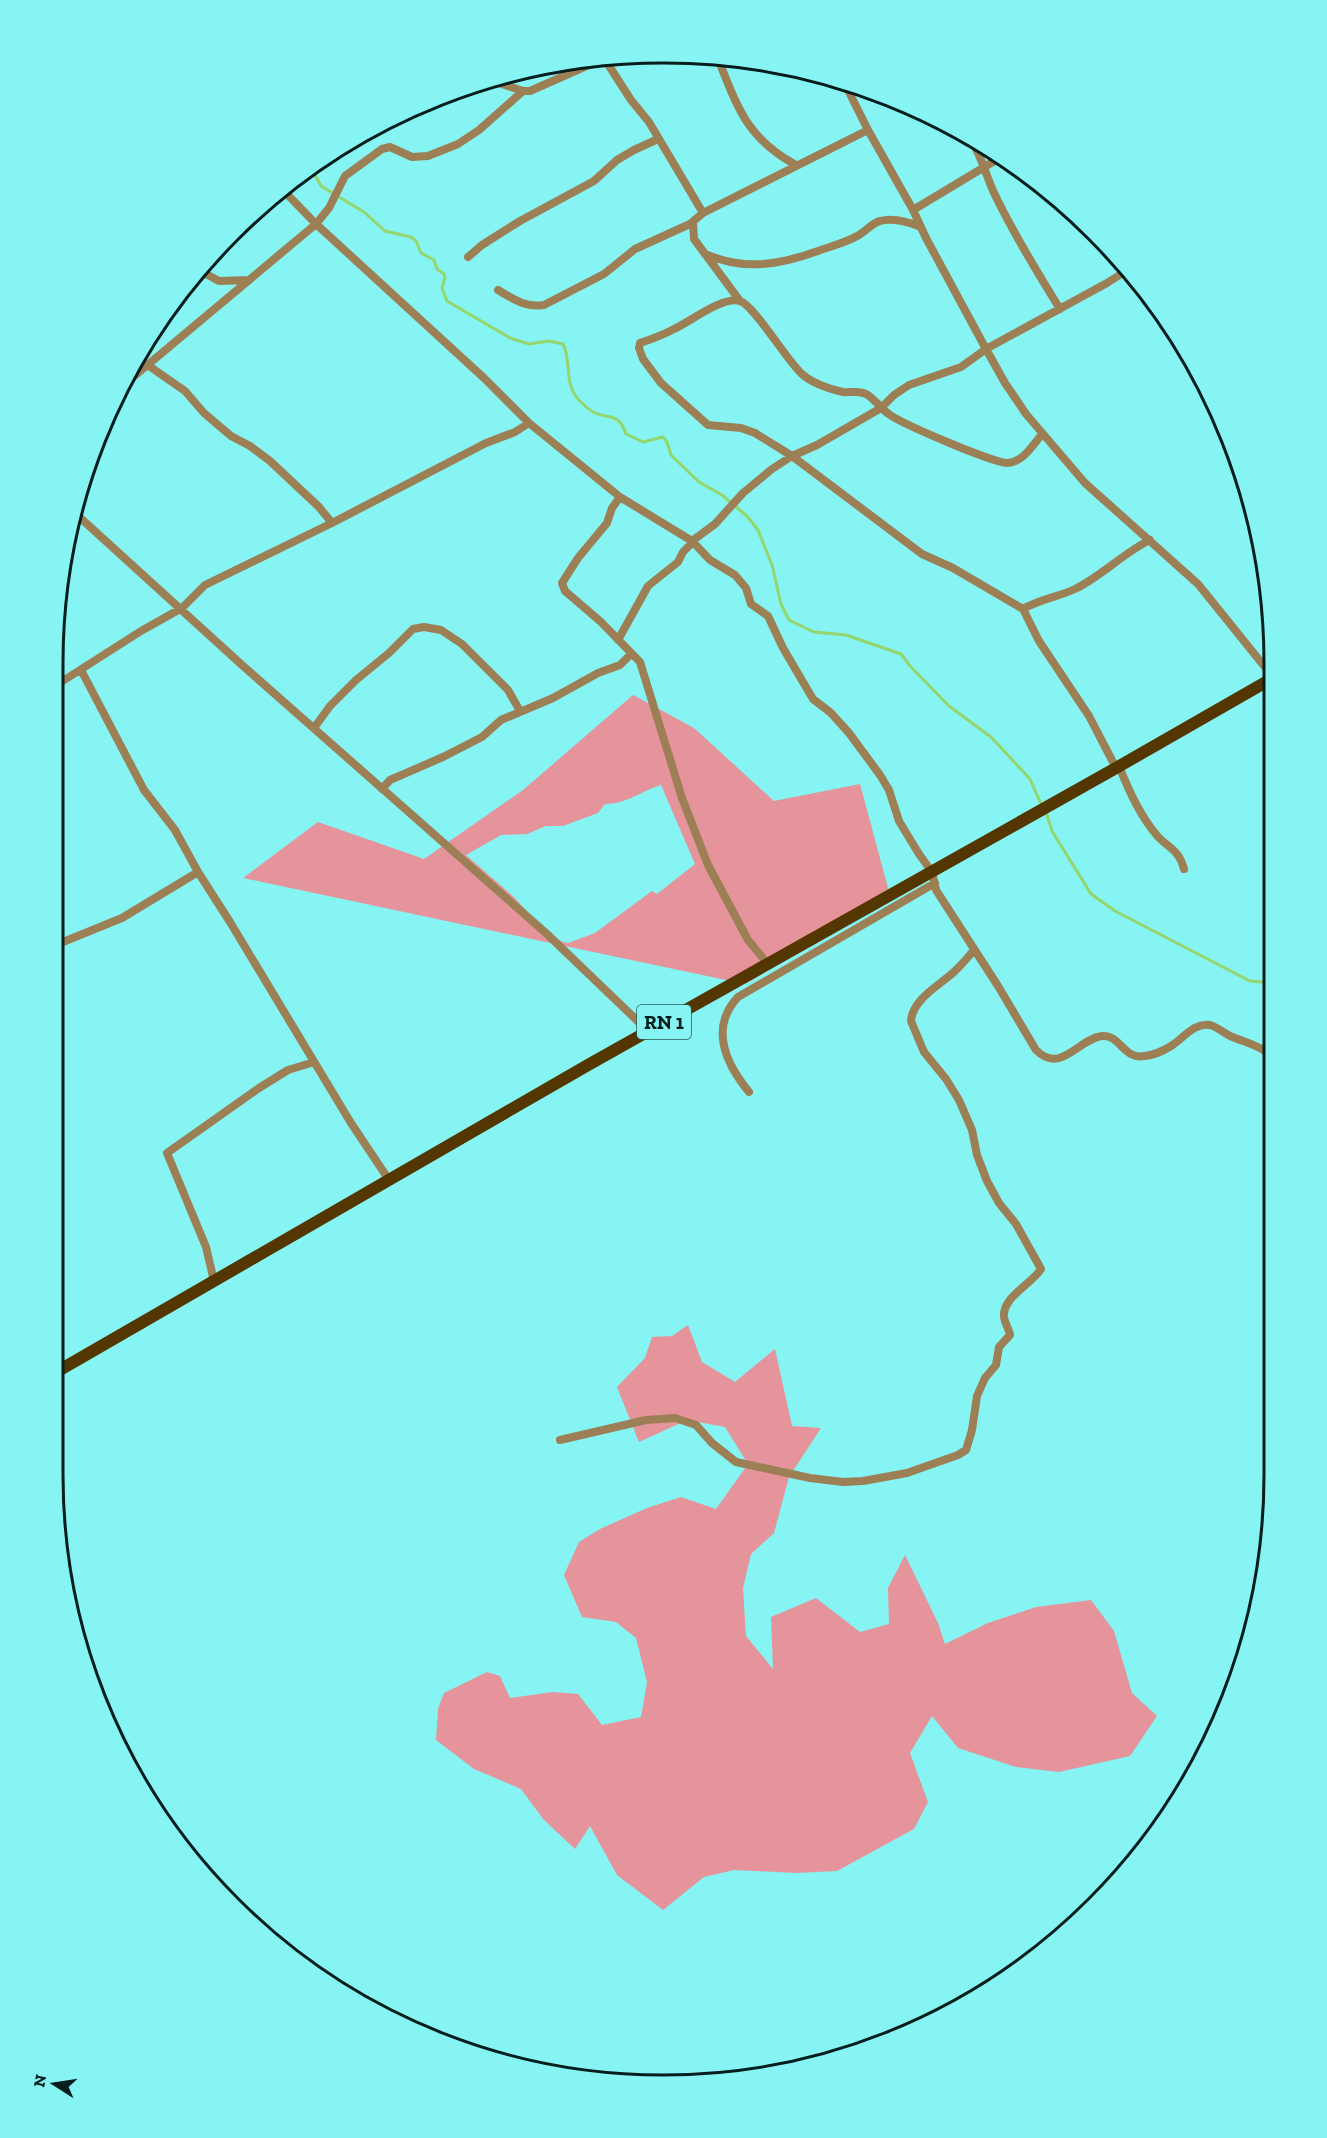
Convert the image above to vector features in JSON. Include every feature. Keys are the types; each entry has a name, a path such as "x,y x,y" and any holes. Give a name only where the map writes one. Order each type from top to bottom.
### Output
{"main road":[{"name":"RN 1","path":"63,1368 648,1031 768,964 934,877 1264,682"}],"street":[{"path":"610,65 703,213"},
{"path":"721,66 739,112 759,140 778,156 796,165"},
{"path":"137,375 316,224 329,208 345,176 382,148 390,147 412,157 428,156 458,144 479,130 523,91 551,83 582,68"},
{"path":"503,84 523,91"},
{"path":"849,93 1005,383 1042,434 1085,483 1198,584 1264,666"},
{"path":"498,290 527,305 534,307 544,305 604,274 635,249 672,234 693,222 703,213 868,130"},
{"path":"468,256 520,221 594,182 605,170 625,155 658,139"},
{"path":"980,153 994,194 1021,248 1060,309"},
{"path":"914,210 994,162"},
{"path":"288,195 529,423 620,497 692,542 710,560 735,575 746,588 751,604 768,616 783,648 813,699 831,713 849,733 880,775 889,790 899,821 934,877 936,890 1036,1050 1046,1057 1055,1059 1064,1057 1102,1036 1110,1037 1131,1055 1142,1057 1170,1047 1193,1029 1207,1024 1264,1051"},
{"path":"705,255 732,263 778,263 795,260 837,245 858,236 879,221 906,221 921,227"},
{"path":"693,222 694,239 705,255 740,301 748,306 783,353 808,379 844,392 861,392 868,395 890,415 952,444 1008,463 1020,459 1042,434"},
{"path":"618,640 648,586 678,562 692,542 715,524 743,493 772,469 881,408 909,385 961,367 986,349 1120,274"},
{"path":"206,275 219,281 251,280"},
{"path":"740,301 726,302 676,328 640,343 639,348 643,358 661,383 708,425 718,428 741,428 755,433 792,456 922,554 953,568 1023,609 1039,641 1089,716 1155,835 1170,845 1182,861 1184,869"},
{"path":"149,366 185,391 204,413 231,436 250,446 270,461 319,507 332,523"},
{"path":"63,681 141,631 182,608 204,585 332,523 486,443 515,432 529,423"},
{"path":"620,497 612,508 608,523 573,565 562,583 565,591 640,662 678,787 708,865 748,940 768,964"},
{"path":"81,518 242,665 547,934 648,1031"},
{"path":"1023,609 1035,602 1075,589 1150,540"},
{"path":"314,728 330,706 356,680 389,653 413,629 424,627 441,630 462,644 508,690 520,711"},
{"path":"382,789 390,780 482,737 501,720 553,698 598,673 620,665 632,654"},
{"path":"81,670 144,790 175,830 198,872 231,922 351,1123 389,1180"},
{"path":"63,942 122,918 198,872"},
{"path":"749,1092 735,1075 723,1049 725,1021 729,1006 738,997 934,877"},
{"path":"560,1440 646,1420 675,1418 696,1425 724,1454 736,1462 836,1482 863,1481 907,1473 966,1450 972,1430 977,1396 985,1377 996,1365 999,1347 1010,1335 1004,1319 1005,1310 1016,1294 1041,1269 1016,1224 999,1203 976,1155 972,1130 959,1101 946,1079 924,1052 911,1021 911,1016 920,1000 957,969 974,950"},
{"path":"214,1281 206,1247 167,1153 288,1070 314,1062"}],"shaded area":[{"path":"633,695 694,728 774,801 860,784 891,899 745,984 243,878 318,822 424,859 523,790","holes":["661,785 695,864 657,894 652,891 595,933 568,943 551,939 515,898 466,855 501,835 527,834 546,826 563,826 598,813 605,804 627,800"]},
{"path":"688,1325 702,1362 735,1382 775,1349 792,1426 821,1428 789,1477 774,1533 751,1554 743,1588 746,1636 773,1669 771,1617 816,1598 860,1632 889,1624 888,1588 905,1555 938,1623 945,1644 988,1623 1036,1607 1091,1600 1114,1631 1132,1693 1157,1716 1130,1756 1059,1772 1016,1767 958,1748 932,1716 910,1753 928,1802 914,1829 837,1871 796,1873 734,1870 704,1877 663,1910 617,1875 590,1826 575,1849 544,1820 521,1789 474,1769 436,1740 438,1709 444,1693 487,1672 500,1676 510,1698 553,1692 578,1694 602,1725 641,1717 647,1682 636,1638 616,1622 582,1617 564,1575 579,1542 600,1529 647,1508 681,1497 716,1509 748,1464 725,1427 687,1420 639,1442 617,1387 645,1358 652,1337 672,1336"}],"waterway":[{"path":"315,175 321,186 364,212 385,231 411,237 416,241 421,253 434,260 437,269 444,274 442,288 447,301 510,338 529,344 549,341 563,344 572,389 583,404 593,412 617,419 626,434 643,442 663,437 671,455 699,482 722,495 747,516 758,530 772,565 781,604 789,620 814,632 846,635 901,654 949,706 991,737 1030,779 1041,804"},
{"path":"1047,815 1052,831 1091,894 1115,911 1250,981 1264,982"}]}
